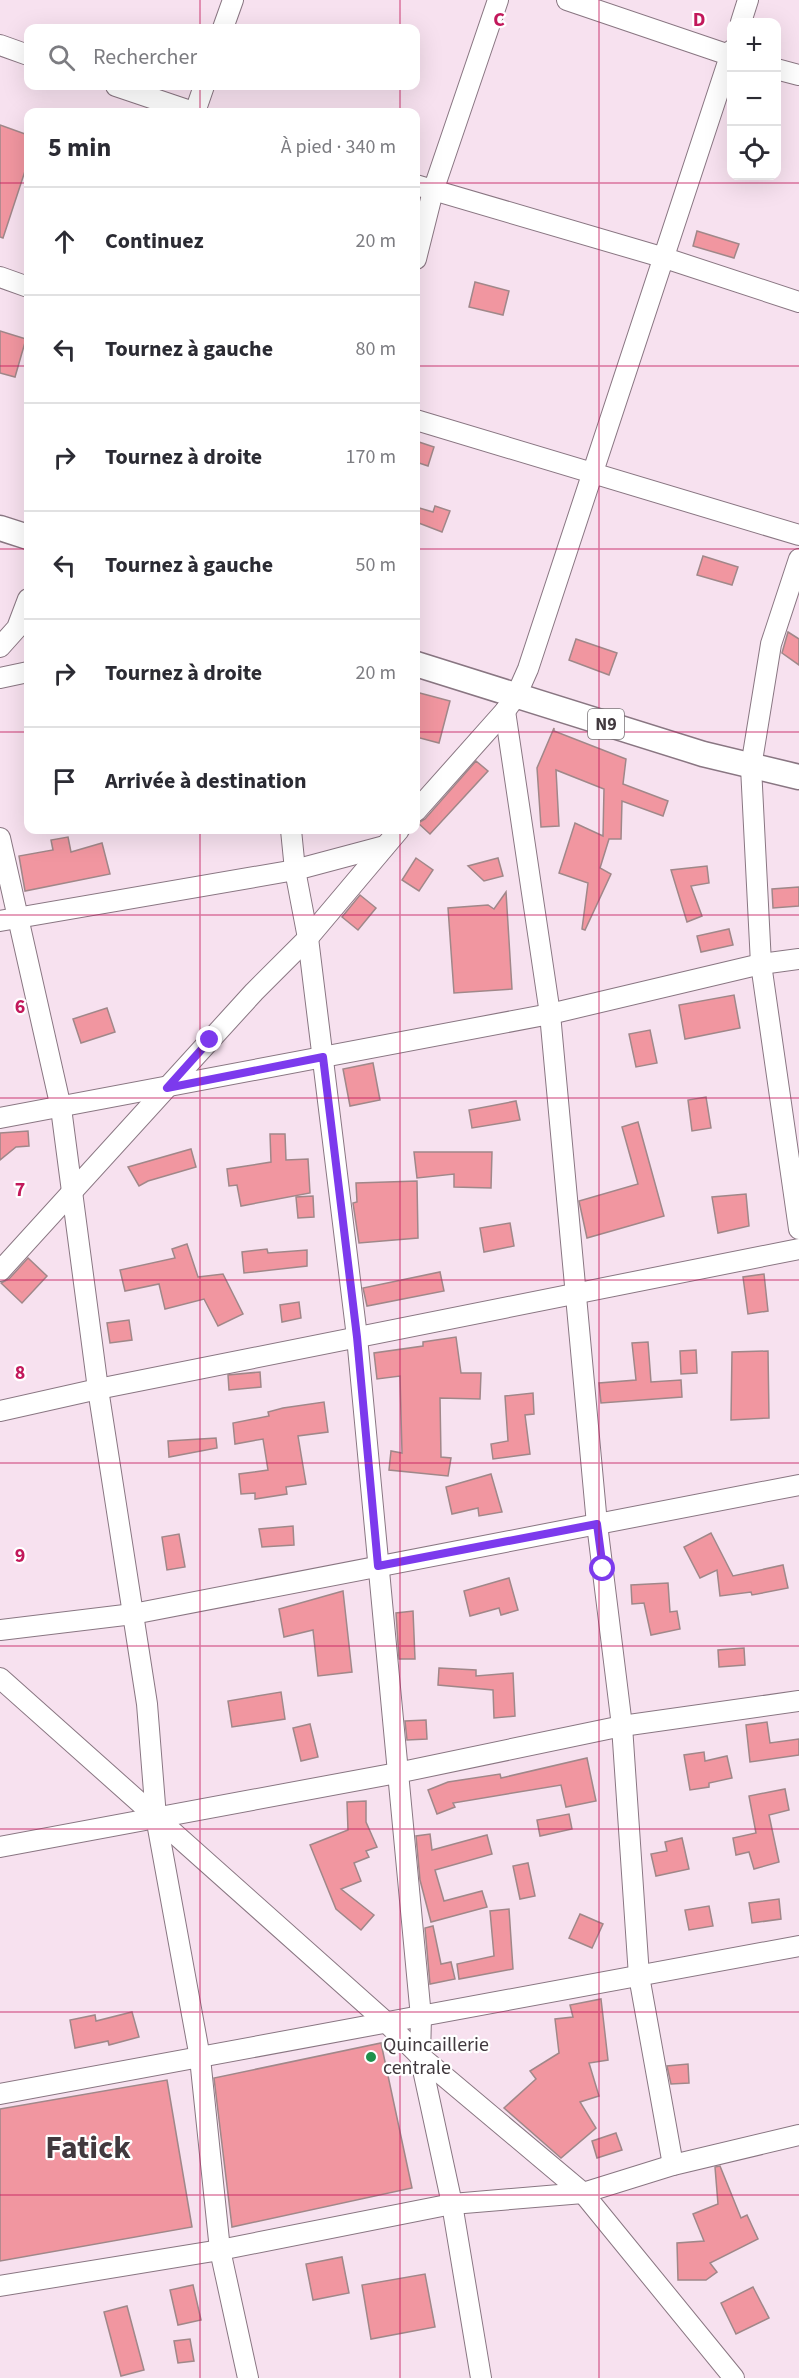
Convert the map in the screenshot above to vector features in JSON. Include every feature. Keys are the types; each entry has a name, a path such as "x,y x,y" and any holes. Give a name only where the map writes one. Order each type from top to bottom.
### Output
{"main road":[{"path":"0,528 24,536"},
{"name":"N9","path":"420,666 510,704 751,767 799,777"}],"street":[{"path":"224,24 233,0"},
{"path":"420,224 424,188 498,0"},
{"path":"567,0 727,53"},
{"path":"742,18 748,0"},
{"path":"0,45 24,54"},
{"path":"420,806 510,704 546,620 727,66"},
{"path":"781,70 799,75"},
{"path":"128,90 182,108"},
{"path":"196,108 202,90"},
{"path":"424,188 665,258 799,302"},
{"path":"0,278 24,286"},
{"path":"420,421 799,535"},
{"path":"799,559 771,644 751,767 761,964 799,1229"},
{"path":"0,647 17,628 24,610"},
{"path":"0,678 24,673"},
{"path":"510,704 550,1014 597,1524 622,1726 639,1976 673,2165"},
{"path":"291,834 295,870 308,938 357,1337 421,2017 420,2056 452,2204 482,2378"},
{"path":"0,1271 254,992 308,938 396,834"},
{"path":"0,838 8,920 61,1108 98,1389 147,1704 156,1817 200,2058 220,2250 248,2378"},
{"path":"8,920 295,870 385,846"},
{"path":"0,1118 550,1014 761,964 799,959"},
{"path":"0,1411 98,1389 799,1249"},
{"path":"0,1630 133,1614 799,1485"},
{"path":"0,1678 387,2023 420,2056 583,2193 735,2378"},
{"path":"0,1847 397,1773 622,1726 799,1701"},
{"path":"0,2094 799,1946"},
{"path":"0,2286 220,2250 452,2204 583,2193 673,2165 799,2135"}],"building":[{"path":"0,125 24,134 24,174 3,238 0,237"},
{"path":"697,231 739,244 734,258 693,246"},
{"path":"475,282 509,291 503,315 469,307"},
{"path":"0,331 24,338 15,377 0,373"},
{"path":"420,442 434,447 428,466 420,463"},
{"path":"435,506 450,511 442,532 420,524 420,508 433,512"},
{"path":"703,556 738,567 732,585 697,575"},
{"path":"788,632 799,639 799,665 782,653"},
{"path":"576,639 617,653 609,675 569,660"},
{"path":"420,693 450,701 439,743 420,738"},
{"path":"554,728 554,731 626,759 623,784 668,801 663,816 622,801 621,839 609,839 600,868 611,874 585,930 582,929 588,883 559,873 575,823 603,836 604,789 556,770 559,826 541,827 537,768"},
{"path":"476,761 488,771 430,834 420,825 420,822"},
{"path":"68,837 71,852 102,843 110,874 25,891 19,856 53,850 51,840"},
{"path":"416,858 433,870 419,891 402,880"},
{"path":"498,858 503,876 484,881 468,866"},
{"path":"707,866 709,883 691,886 702,916 687,922 671,870"},
{"path":"799,887 799,906 773,908 772,889"},
{"path":"506,892 512,989 454,993 448,908 488,905 494,909"},
{"path":"360,895 376,908 358,930 342,917"},
{"path":"729,929 733,945 701,952 697,936"},
{"path":"734,995 740,1028 685,1039 679,1005"},
{"path":"107,1008 115,1032 81,1043 73,1019"},
{"path":"650,1030 657,1063 636,1067 629,1034"},
{"path":"373,1063 380,1100 350,1106 343,1069"},
{"path":"706,1097 711,1128 692,1131 688,1100"},
{"path":"516,1101 520,1120 472,1128 469,1110"},
{"path":"638,1122 664,1216 587,1238 579,1201 638,1184 622,1127"},
{"path":"28,1131 29,1146 16,1147 0,1160 0,1133"},
{"path":"270,1134 285,1134 286,1160 308,1159 310,1193 241,1206 237,1185 229,1186 227,1169 271,1162"},
{"path":"191,1149 196,1167 148,1181 139,1186 128,1167"},
{"path":"414,1152 492,1152 491,1188 454,1187 454,1174 417,1178"},
{"path":"417,1181 418,1238 359,1243 353,1203 357,1202 356,1183"},
{"path":"746,1194 749,1226 718,1233 712,1197"},
{"path":"313,1196 314,1217 298,1218 296,1197"},
{"path":"510,1223 514,1246 484,1252 480,1228"},
{"path":"187,1244 198,1277 223,1274 243,1314 218,1326 204,1299 165,1309 159,1284 125,1291 120,1270 175,1258 172,1249"},
{"path":"267,1249 268,1253 307,1250 307,1266 244,1273 242,1252"},
{"path":"28,1258 47,1276 22,1303 1,1283 9,1279"},
{"path":"440,1272 444,1291 367,1306 363,1288"},
{"path":"764,1274 768,1311 748,1314 743,1277"},
{"path":"299,1302 301,1318 282,1322 280,1305"},
{"path":"129,1320 132,1340 110,1343 107,1323"},
{"path":"456,1337 461,1373 481,1373 480,1399 440,1398 441,1457 451,1458 448,1476 389,1470 391,1451 402,1453 400,1376 377,1379 374,1353 423,1346 423,1342"},
{"path":"648,1342 651,1382 681,1380 682,1397 601,1403 599,1383 636,1380 632,1343"},
{"path":"696,1350 697,1373 681,1374 680,1351"},
{"path":"768,1351 769,1418 731,1420 732,1352"},
{"path":"260,1372 261,1387 229,1390 228,1375"},
{"path":"533,1393 534,1414 525,1415 530,1454 493,1459 491,1444 508,1441 505,1396"},
{"path":"324,1402 328,1432 298,1436 306,1484 286,1487 287,1494 255,1499 255,1493 241,1494 239,1474 268,1470 263,1439 235,1444 233,1423 269,1416 268,1412 283,1408"},
{"path":"216,1438 217,1448 169,1457 168,1441"},
{"path":"491,1474 502,1512 479,1516 478,1508 452,1514 446,1487"},
{"path":"293,1526 294,1545 262,1547 259,1529"},
{"path":"711,1533 733,1576 783,1565 788,1588 752,1595 751,1592 720,1596 717,1570 700,1578 684,1547"},
{"path":"179,1534 185,1567 167,1570 162,1537"},
{"path":"509,1578 518,1610 501,1615 499,1608 470,1616 464,1591"},
{"path":"668,1583 670,1612 677,1611 680,1629 651,1635 644,1603 632,1604 631,1585"},
{"path":"343,1591 352,1672 318,1676 313,1630 284,1637 279,1609"},
{"path":"413,1611 415,1659 399,1659 396,1613"},
{"path":"744,1648 745,1665 719,1667 718,1650"},
{"path":"439,1668 476,1670 476,1676 513,1673 515,1716 494,1718 493,1690 438,1685"},
{"path":"281,1692 285,1719 232,1727 228,1701"},
{"path":"426,1720 427,1739 407,1740 405,1721"},
{"path":"767,1722 770,1743 799,1739 799,1755 750,1762 746,1725"},
{"path":"310,1724 318,1757 301,1761 293,1728"},
{"path":"704,1752 705,1761 727,1756 732,1778 709,1783 709,1787 690,1790 684,1755"},
{"path":"587,1758 596,1801 566,1807 561,1785 453,1803 455,1807 437,1814 428,1790 448,1782 500,1774 501,1778"},
{"path":"785,1789 789,1810 769,1815 779,1862 754,1869 749,1852 736,1855 733,1838 756,1833 749,1796"},
{"path":"366,1801 366,1822 377,1847 366,1851 369,1857 354,1863 361,1881 341,1889 374,1915 361,1930 336,1909 310,1845 348,1830 347,1802"},
{"path":"569,1814 572,1829 540,1836 537,1820"},
{"path":"430,1834 432,1850 487,1835 492,1854 435,1870 444,1901 482,1891 487,1907 431,1922 420,1880 416,1836"},
{"path":"682,1838 689,1869 656,1876 651,1854 667,1851 665,1842"},
{"path":"528,1863 535,1896 520,1899 513,1866"},
{"path":"779,1899 781,1919 752,1923 749,1903"},
{"path":"709,1906 713,1926 689,1930 685,1910"},
{"path":"509,1909 513,1969 459,1979 457,1964 494,1956 490,1911"},
{"path":"580,1914 603,1924 592,1948 569,1938"},
{"path":"433,1926 441,1964 451,1962 455,1979 430,1984 425,1928"},
{"path":"601,1999 608,2060 589,2063 599,2096 580,2102 596,2128 561,2158 504,2108 536,2079 530,2071 559,2053 555,2019 573,2017 570,2005"},
{"path":"132,2012 139,2037 109,2045 108,2041 75,2048 70,2020 95,2015 96,2021"},
{"path":"381,2043 412,2188 232,2227 214,2078"},
{"path":"688,2064 689,2083 671,2084 667,2066"},
{"path":"167,2080 192,2227 0,2261 0,2109"},
{"path":"616,2133 622,2150 597,2158 592,2141"},
{"path":"720,2166 741,2218 747,2215 758,2239 710,2263 717,2272 706,2280 678,2280 677,2243 704,2241 693,2214 718,2204 715,2167"},
{"path":"342,2257 349,2293 313,2300 306,2264"},
{"path":"425,2274 435,2327 371,2339 362,2285"},
{"path":"193,2285 201,2320 178,2325 170,2290"},
{"path":"753,2287 769,2318 736,2334 721,2303"},
{"path":"127,2306 144,2370 121,2376 104,2312"},
{"path":"190,2339 194,2361 178,2363 174,2341"}],"place":[{"name":"Quincaillerie centrale","path":"371,2057"}],"district":[{"name":"Fatick","path":"88,2148"}],"route":[{"path":"210,1040 167,1088 323,1057 357,1337 378,1566 597,1524 603,1569"}]}
